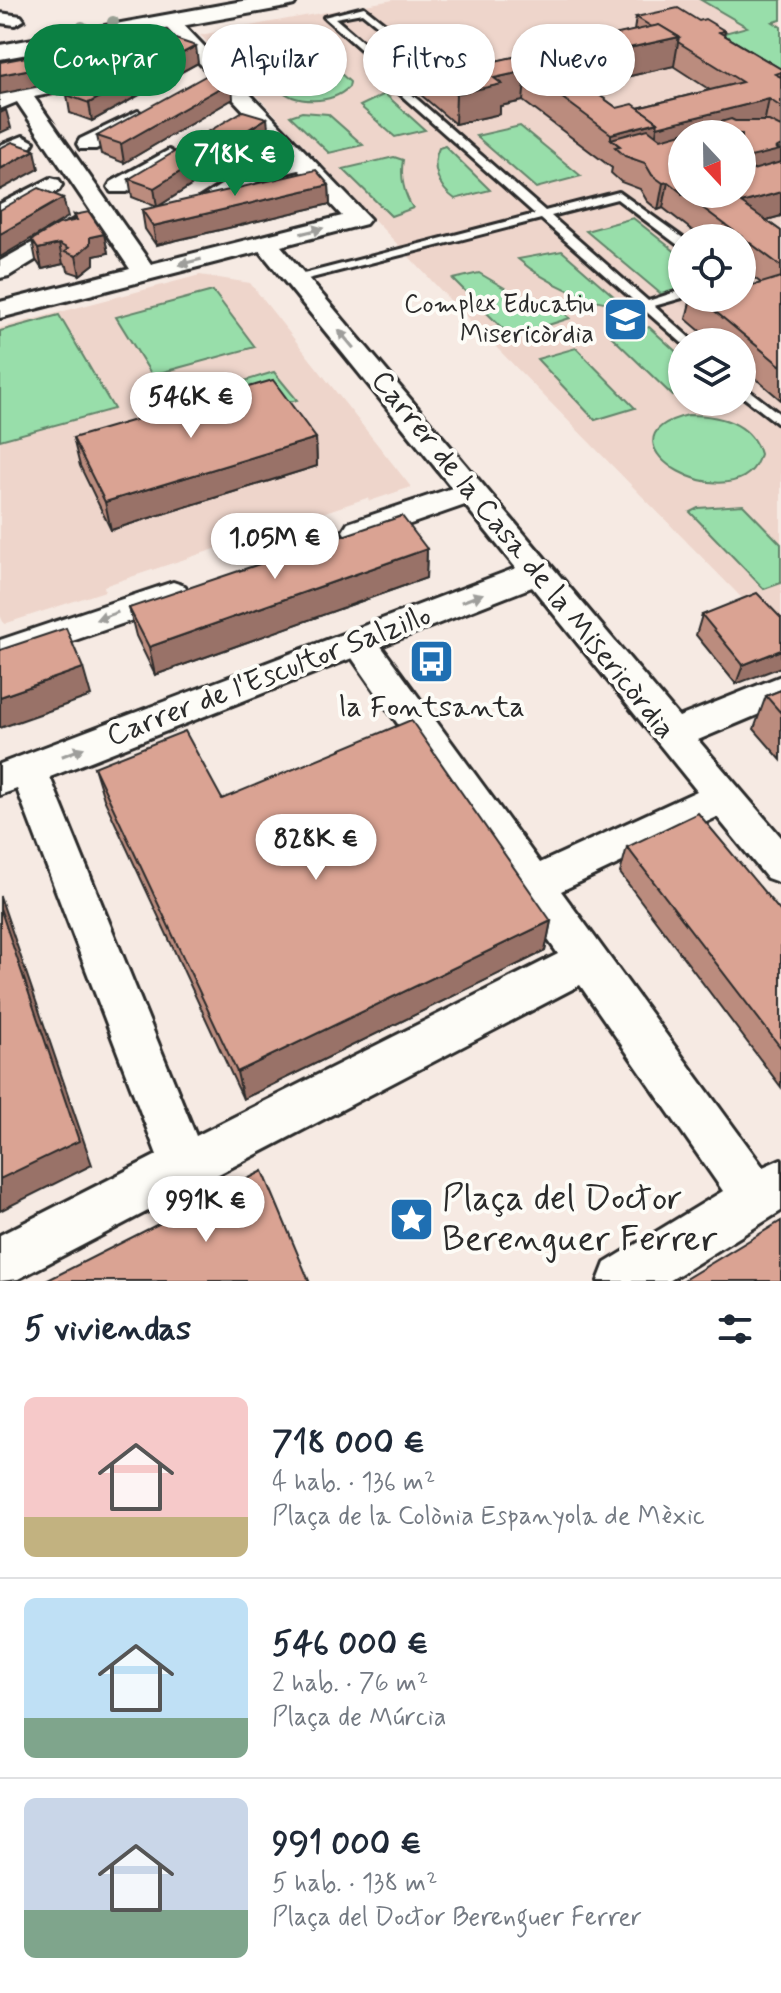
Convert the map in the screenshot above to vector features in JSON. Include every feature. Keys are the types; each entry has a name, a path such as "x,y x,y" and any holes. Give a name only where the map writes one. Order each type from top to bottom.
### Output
{"main road":[{"path":"151,0 170,21"},
{"path":"5,50 286,0"},
{"path":"5,20 42,16"},
{"path":"5,20 37,24 43,33 41,39 5,50"}],"street":[{"path":"257,5 301,0"},
{"path":"0,310 358,219 252,108 213,76 170,21"},
{"path":"0,103 10,95 145,273"},
{"path":"88,144 156,107"},
{"path":"230,122 252,108"},
{"path":"0,154 23,142"},
{"path":"119,187 193,143"},
{"path":"171,216 197,210 253,175 304,162"},
{"path":"0,214 51,185"},
{"path":"0,271 77,225"},
{"name":"Carrer de la Casa de la Misericòrdia","path":"265,242 781,866"},
{"path":"323,543 473,492"},
{"name":"Carrer de l'Escultor Salzillo","path":"14,775 538,572"},
{"path":"0,653 206,583"},
{"path":"359,642 587,960 769,1190 623,1281"},
{"path":"672,735 781,690"},
{"path":"14,775 185,1166"},
{"path":"534,885 722,797"},
{"path":"0,1261 587,960"}],"lane":[{"path":"364,10 448,74 405,83 328,17 364,10"},
{"path":"408,96 672,328"},
{"path":"296,279 619,195 668,232"},
{"path":"646,305 668,298"},
{"path":"756,401 781,422"}],"shaded area":[{"name":"Complex Educatiu Misericòrdia","path":"393,0 781,0 781,638 448,298 258,96 347,96 347,24 261,24"},
{"path":"200,275 250,283 411,487 370,501 367,498 104,586 105,591 4,624 0,615 0,328"}],"green space":[{"path":"701,0 781,0 781,20 773,22 781,27 781,73 717,35 747,27"},
{"path":"291,96 335,96 314,100"},
{"path":"387,96 425,130 395,137 360,106"},
{"path":"302,112 328,114 363,145 329,153 290,116"},
{"path":"520,126 581,176 536,188 476,136"},
{"path":"445,146 490,190 455,199 449,194 441,183 435,162 439,148"},
{"path":"394,157 403,160 404,185 413,208 391,216 343,169"},
{"path":"633,218 668,246 668,292 661,294 586,231"},
{"path":"562,251 624,305 596,300 568,290 518,259"},
{"path":"479,273 515,294 559,309 570,318 511,337 453,279"},
{"path":"213,291 255,347 152,375 116,317"},
{"path":"59,315 114,409 0,440 0,331"},
{"path":"649,327 668,344 668,391 612,337"},
{"path":"576,348 635,408 595,420 537,359"},
{"path":"274,372 297,400 189,431 171,403"},
{"path":"686,416 722,419 749,434 760,454 747,474 726,482 702,480 678,471 661,458 653,442 661,427"},
{"path":"743,505 781,544 781,583 764,589 690,512 698,508"}],"building":[{"path":"678,8 699,21 705,19 725,31 719,32 781,69 775,74 781,77 781,107 769,99 685,120 668,120 668,124 657,127 658,122 638,108 742,82 678,42 679,37 659,25 652,27 636,17"},
{"path":"659,25 679,37 635,47 635,30"},
{"path":"186,43 196,46 186,51"},
{"path":"24,57 24,70 0,75 0,62"},
{"path":"511,58 511,74 495,78 495,61"},
{"path":"202,78 202,96 206,96 121,144 97,136 169,96 186,96 186,87"},
{"path":"70,96 102,96 89,103"},
{"path":"560,96 600,96 617,108 633,104 658,122 611,134"},
{"path":"243,111 267,118 154,188 129,179"},
{"path":"756,121 769,121 781,127 781,145 776,148 780,150 756,156"},
{"path":"648,129 661,139 668,137 668,182 663,183 652,175 645,163 625,156 615,147 620,146 611,139"},
{"path":"12,142 35,150 0,169 0,148"},
{"path":"781,162 781,192 756,199 756,169"},
{"path":"316,170 329,185 153,226 142,210"},
{"path":"39,188 63,198 0,234 0,210"},
{"path":"703,208 748,208 781,231 781,266 756,247 756,224 724,224"},
{"path":"89,212 104,234 90,237 90,244 76,256 64,252 68,249 59,244 38,249 32,240 59,224 77,220 74,215"},
{"path":"781,277 781,366 756,345 756,328 735,328 716,312 756,312 756,285"},
{"path":"273,380 316,438 105,502 73,438"},
{"path":"402,516 427,549 149,647 129,608"},
{"path":"757,593 781,618 781,650 743,665 702,615"},
{"path":"66,628 83,668 0,697 0,650"},
{"path":"781,690 781,713 766,696"},
{"path":"411,720 551,921 237,1072 94,767 185,731 222,799"},
{"path":"698,813 781,912 781,1048 627,847"},
{"path":"0,908 79,1141 0,1179"},
{"path":"263,1171 309,1281 46,1281"},
{"path":"781,1221 781,1281 682,1281"}],"place":[{"name":"Complex Educatiu Misericòrdia","path":"625,320"},
{"name":"la Fontsanta","path":"432,661"},
{"name":"Plaça del Doctor Berenguer Ferrer","path":"411,1220"}]}
